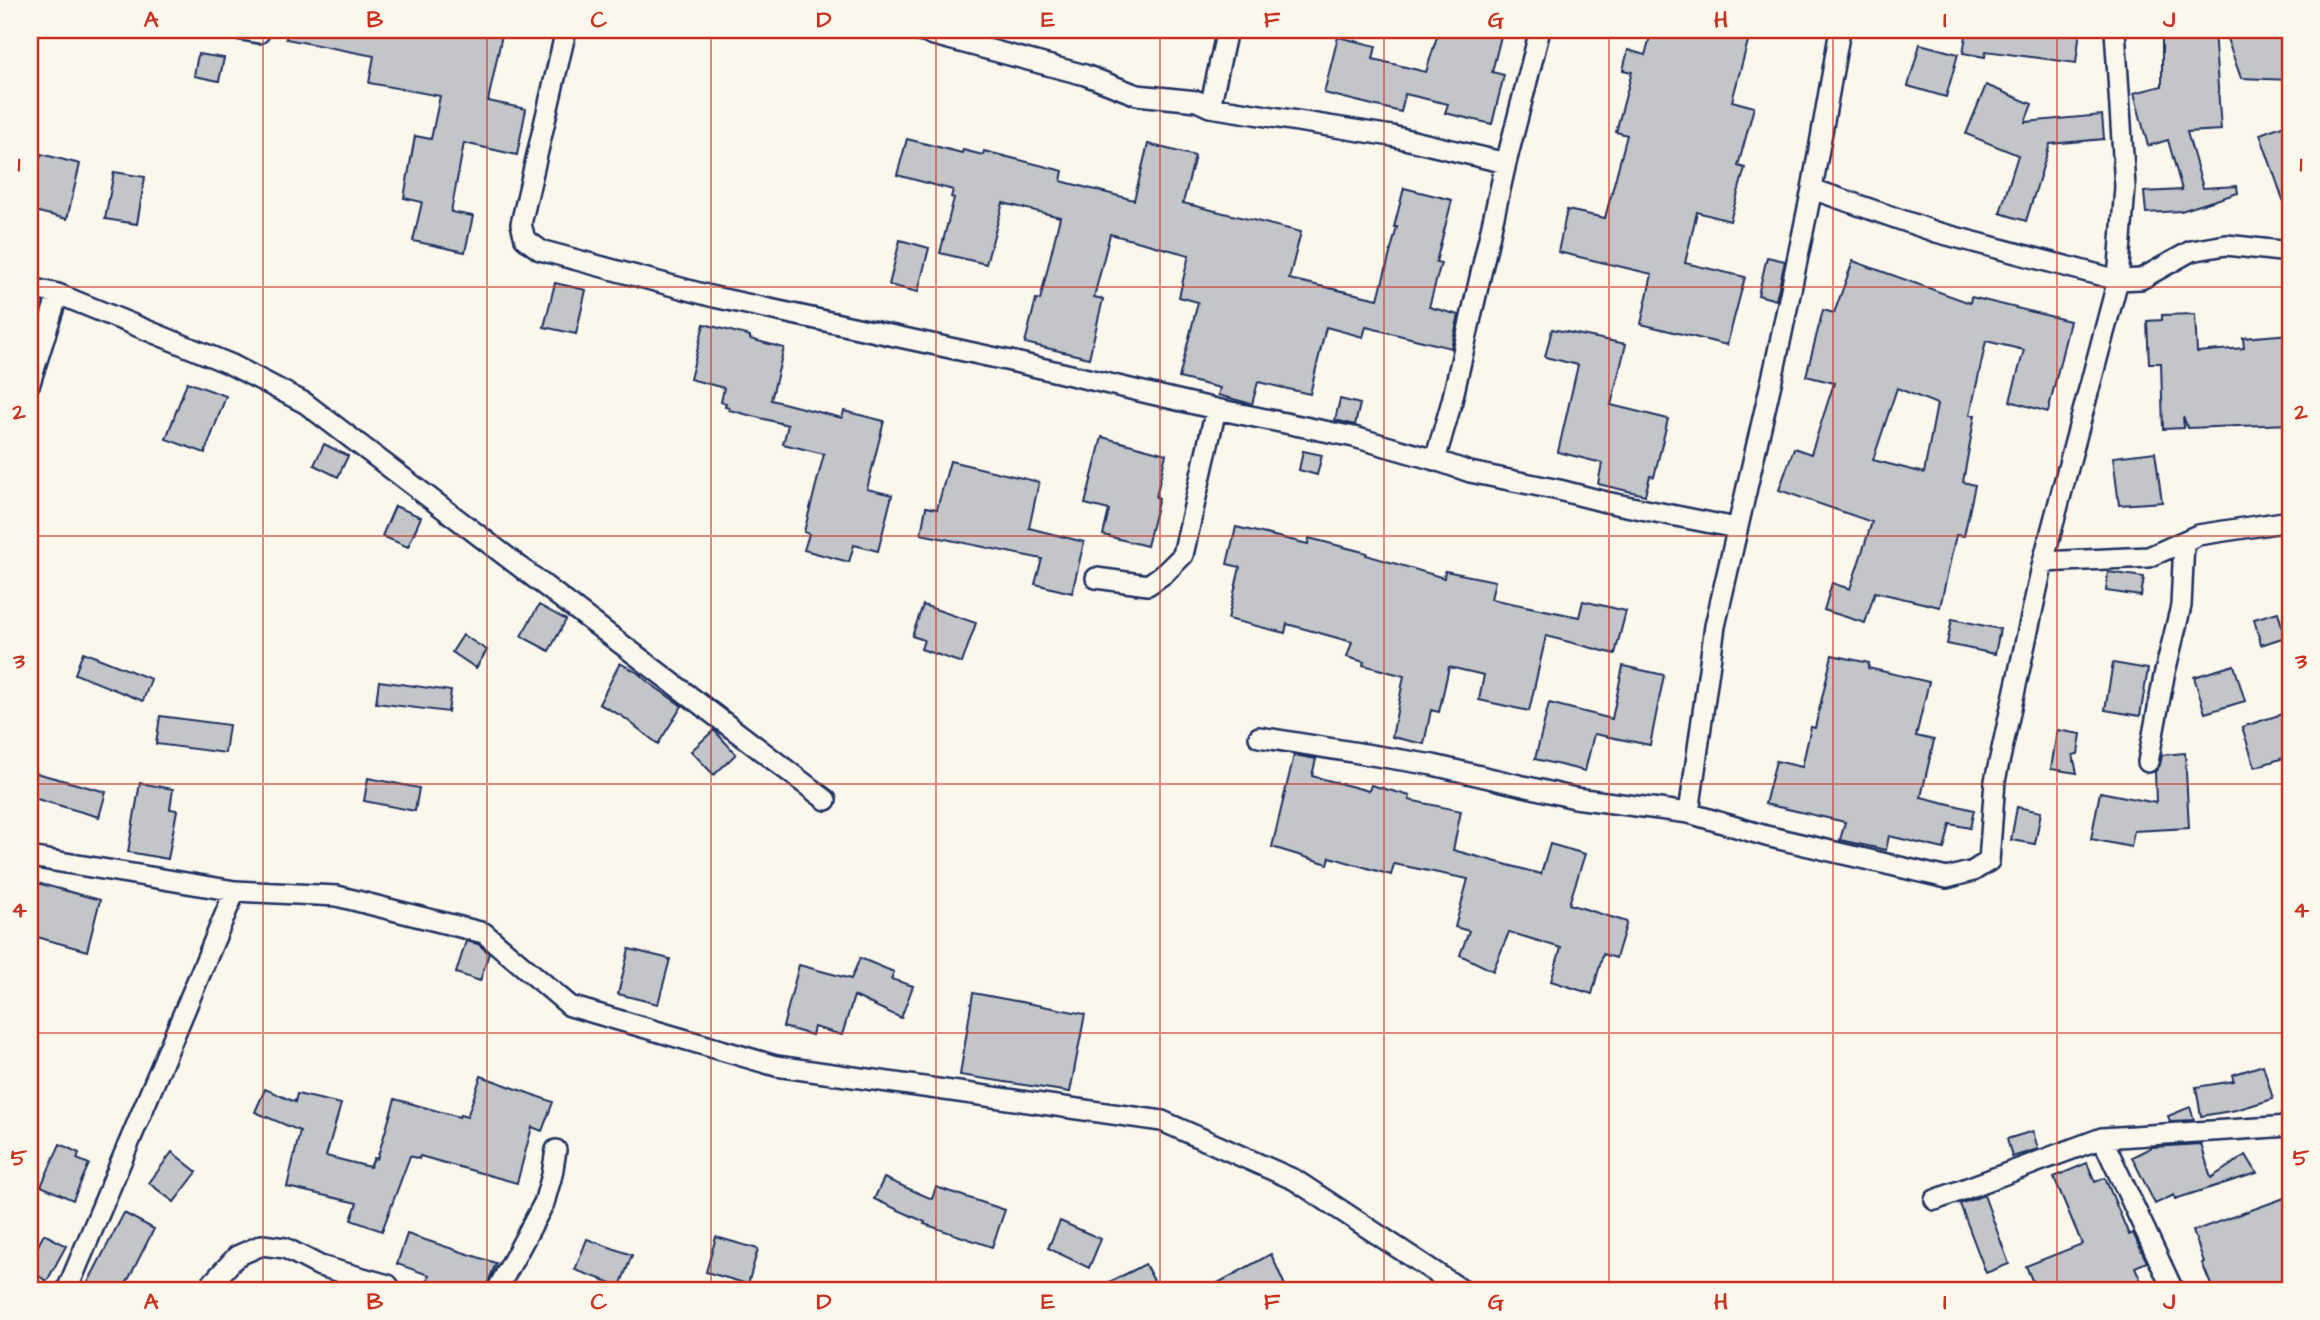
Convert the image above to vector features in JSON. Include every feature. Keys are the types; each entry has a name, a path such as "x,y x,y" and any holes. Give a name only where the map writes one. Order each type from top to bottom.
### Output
{"street":[{"path":"242,30 259,33 260,30"},
{"path":"566,30 521,224 525,239 540,250 714,297 1015,362 1216,409 1354,437 1469,472 1736,528"},
{"path":"915,30 1085,75 1137,95 1198,101 1210,107 1392,136 1506,163"},
{"path":"1210,107 1227,30"},
{"path":"1436,460 1540,30"},
{"path":"1689,813 1715,626 1775,366 1812,189 1840,30"},
{"path":"1259,737 1433,765 1575,798 1689,813 1766,836 1947,878 1973,872 1989,861 1995,781 2043,562 2118,280 2125,187 2115,30"},
{"path":"1812,189 1936,232 2118,280 2141,279 2191,251 2226,245 2290,252"},
{"path":"30,288 58,294 230,364 305,403 826,800"},
{"path":"30,383 58,294"},
{"path":"1096,578 1148,585 1183,555 1216,409"},
{"path":"2043,562 2149,557 2198,535 2290,521"},
{"path":"2148,762 2164,676 2181,606 2184,542"},
{"path":"30,857 235,891 337,896 484,933 570,1006 776,1066 1162,1121 1295,1180 1462,1290"},
{"path":"66,1290 235,891"},
{"path":"1935,1200 2102,1138 2290,1126"},
{"path":"2102,1138 2173,1290"},
{"path":"497,1290 544,1203 556,1150"},
{"path":"206,1290 237,1256 262,1245 285,1248 320,1266 388,1285 391,1290"}],"building":[{"path":"287,30 503,30 488,101 526,109 517,155 464,143 451,212 473,216 465,252 413,241 422,202 404,198 415,136 431,139 440,96 369,83 374,56 286,39"},
{"path":"1439,30 1477,30 1501,36 1492,72 1504,75 1492,124 1445,113 1448,104 1405,94 1401,112 1324,93 1338,37 1376,46 1373,59 1426,72"},
{"path":"1652,30 1751,30 1732,101 1754,107 1738,166 1745,168 1730,221 1697,212 1685,263 1745,277 1727,345 1641,324 1652,274 1558,252 1567,210 1605,218 1627,135 1616,132 1632,72 1623,70 1628,50 1645,55"},
{"path":"1967,30 2080,30 2076,63 1986,51 1985,57 1963,53"},
{"path":"2162,30 2214,30 2221,130 2187,132 2203,188 2237,186 2238,193 2181,211 2146,213 2144,192 2182,190 2168,140 2148,146 2134,93 2162,86"},
{"path":"2225,33 2290,35 2290,80 2241,78"},
{"path":"1920,44 1958,54 1946,97 1908,86"},
{"path":"198,54 224,58 219,81 194,76"},
{"path":"1986,85 2032,104 2025,122 2102,115 2104,139 2050,144 2026,221 2000,213 2018,155 1966,134"},
{"path":"2290,123 2290,211 2287,211 2260,134"},
{"path":"907,139 962,153 963,150 983,155 984,151 1063,171 1061,181 1134,200 1148,144 1195,156 1183,203 1301,232 1289,279 1378,299 1404,188 1452,200 1436,262 1441,263 1429,307 1459,315 1451,348 1366,327 1363,337 1326,327 1310,394 1258,382 1252,404 1218,395 1220,388 1179,378 1198,302 1179,297 1189,255 1110,234 1094,297 1103,299 1089,358 1025,343 1036,299 1040,300 1060,217 1003,203 986,264 940,253 954,198 951,197 953,190 897,175"},
{"path":"41,154 80,164 67,219 30,210"},
{"path":"114,172 145,177 137,224 105,219"},
{"path":"900,240 929,248 918,292 889,285"},
{"path":"1767,257 1785,261 1776,300 1758,295"},
{"path":"1853,261 1970,303 1971,297 2070,321 2048,412 2010,401 2024,350 1986,341 1970,415 1975,415 1963,482 1975,485 1964,536 1956,535 1940,607 1875,592 1865,623 1824,610 1832,583 1850,589 1872,522 1779,490 1794,448 1811,454 1834,383 1806,376 1823,310 1834,313","holes":["1897,388 1937,404 1924,473 1873,460"]},
{"path":"555,283 586,290 576,334 544,327"},
{"path":"2195,314 2197,352 2244,348 2243,338 2290,334 2290,424 2188,428 2183,417 2184,428 2163,429 2161,363 2149,363 2147,321 2162,320 2162,315"},
{"path":"704,324 784,348 771,400 842,418 844,411 884,421 867,489 892,495 878,551 854,545 849,562 804,550 809,534 804,532 824,454 783,444 788,425 729,410 725,407 726,403 721,402 724,388 690,379"},
{"path":"1552,329 1626,344 1611,405 1668,419 1654,477 1650,476 1645,495 1598,484 1602,463 1558,452 1578,365 1545,357"},
{"path":"187,382 226,396 205,453 166,439"},
{"path":"1340,399 1360,404 1355,425 1335,420"},
{"path":"1102,437 1166,454 1147,546 1103,535 1109,510 1085,504"},
{"path":"324,444 348,456 338,477 314,465"},
{"path":"1303,451 1322,455 1317,475 1299,470"},
{"path":"2155,452 2162,502 2119,505 2113,457"},
{"path":"950,461 1039,482 1029,528 1084,542 1072,593 1035,584 1042,559 921,534 926,507 937,509"},
{"path":"395,506 421,517 408,547 382,536"},
{"path":"1236,527 1308,544 1309,538 1444,578 1445,571 1495,581 1491,599 1579,617 1583,601 1626,611 1615,654 1546,636 1529,711 1479,700 1484,675 1449,667 1439,712 1431,710 1424,744 1392,737 1404,676 1363,665 1364,662 1347,657 1352,642 1287,624 1285,633 1228,619 1240,567 1227,564"},
{"path":"2108,572 2144,577 2141,596 2106,591"},
{"path":"539,605 566,620 549,651 521,636"},
{"path":"923,605 976,623 962,663 921,649 924,640 912,636"},
{"path":"2278,612 2285,637 2261,645 2254,619"},
{"path":"1952,619 2000,629 1995,654 1947,644"},
{"path":"463,635 487,650 476,668 452,652"},
{"path":"83,652 151,679 143,701 75,674"},
{"path":"1832,655 1869,663 1868,668 1929,682 1916,736 1934,740 1921,797 1974,810 1970,828 1950,824 1944,849 1889,836 1886,850 1840,840 1845,822 1765,804 1776,761 1802,767 1811,727 1815,728"},
{"path":"620,663 682,706 658,744 622,716 599,704"},
{"path":"2113,663 2148,669 2140,716 2105,710"},
{"path":"2234,665 2245,701 2205,713 2194,677"},
{"path":"1623,666 1664,675 1650,745 1594,734 1585,771 1535,759 1549,703 1612,719"},
{"path":"379,681 451,691 448,712 376,703"},
{"path":"2285,713 2290,730 2290,756 2255,767 2242,727"},
{"path":"160,716 229,725 225,753 156,744"},
{"path":"714,730 736,754 714,775 691,751"},
{"path":"2057,730 2081,734 2078,754 2073,755 2077,773 2051,769"},
{"path":"2185,753 2189,828 2134,831 2131,847 2091,839 2100,792 2156,803 2155,772 2162,755"},
{"path":"1294,755 1316,759 1312,776 1369,791 1371,785 1410,796 1409,800 1461,811 1453,850 1541,874 1550,844 1585,854 1569,904 1627,922 1616,958 1603,954 1592,994 1551,981 1561,948 1509,932 1493,971 1460,955 1469,931 1455,927 1468,879 1394,864 1391,875 1330,857 1328,864 1272,847"},
{"path":"36,773 106,792 99,817 30,797"},
{"path":"368,778 419,788 415,811 364,801"},
{"path":"140,783 173,789 170,809 177,810 168,859 128,852"},
{"path":"2017,807 2041,812 2035,844 2011,840"},
{"path":"30,881 100,900 87,951 30,935"},
{"path":"466,941 478,944 489,953 480,981 456,973"},
{"path":"629,949 670,959 658,1004 618,994"},
{"path":"860,958 894,972 891,979 913,986 901,1018 854,996 842,1035 814,1027 812,1035 783,1027 799,965 851,979"},
{"path":"973,993 1085,1014 1070,1092 960,1075"},
{"path":"2263,1065 2273,1099 2236,1110 2201,1116 2196,1087 2234,1081 2232,1075"},
{"path":"481,1076 553,1102 542,1131 532,1127 517,1183 420,1156 419,1159 410,1156 382,1231 351,1220 357,1203 287,1187 300,1131 255,1112 265,1089 295,1102 297,1094 341,1104 326,1156 370,1167 374,1158 377,1159 395,1099 467,1117"},
{"path":"2190,1107 2194,1120 2170,1121 2168,1116"},
{"path":"2033,1131 2038,1149 2012,1157 2007,1139"},
{"path":"60,1144 79,1153 77,1159 89,1164 73,1200 41,1186"},
{"path":"2201,1144 2211,1178 2246,1155 2257,1173 2175,1199 2174,1195 2155,1204 2132,1157 2152,1147"},
{"path":"172,1152 197,1172 174,1202 149,1183"},
{"path":"2087,1163 2095,1182 2105,1178 2129,1235 2133,1233 2147,1262 2135,1267 2145,1290 2036,1290 2026,1266 2082,1244 2054,1177"},
{"path":"884,1178 932,1199 936,1187 1005,1210 992,1247 924,1224 925,1222 874,1199"},
{"path":"1984,1195 2009,1264 1986,1273 1960,1204"},
{"path":"2290,1196 2290,1290 2213,1290 2193,1231"},
{"path":"124,1213 154,1229 123,1290 84,1290"},
{"path":"1060,1221 1101,1239 1089,1268 1048,1248"},
{"path":"44,1234 66,1246 47,1281 30,1271 30,1261"},
{"path":"407,1234 496,1263 485,1290 435,1290 425,1287 429,1275 397,1264"},
{"path":"716,1237 758,1249 748,1284 706,1272"},
{"path":"587,1239 632,1255 620,1286 575,1270"},
{"path":"1271,1254 1287,1290 1205,1290"},
{"path":"1145,1264 1159,1290 1093,1290 1134,1270"}]}
